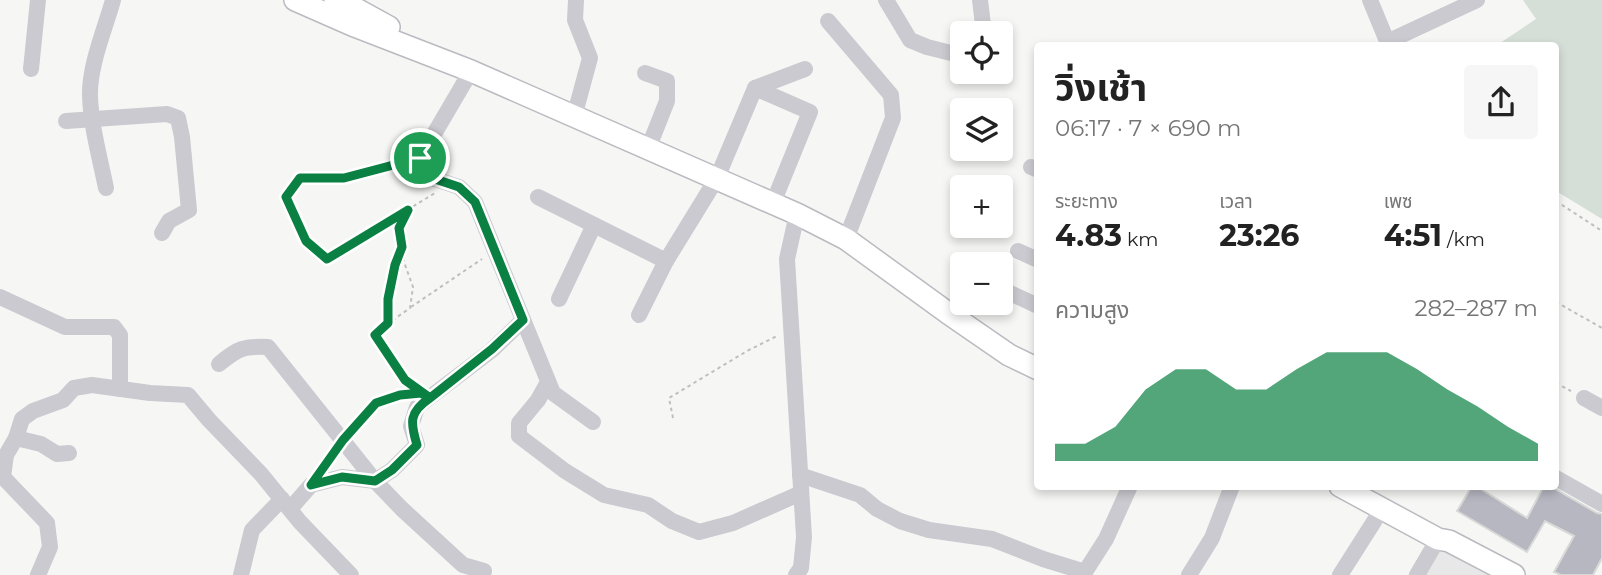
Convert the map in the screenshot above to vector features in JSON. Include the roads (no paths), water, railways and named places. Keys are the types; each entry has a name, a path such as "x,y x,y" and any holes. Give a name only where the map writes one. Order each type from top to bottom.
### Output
{"main road":[{"path":"335,0 471,71"},
{"path":"301,3 471,71 797,214 846,239 1009,355 1034,362"},
{"path":"1347,490 1438,539 1449,541 1514,575"}],"street":[{"path":"31,69 38,0"},
{"path":"106,188 92,119 90,93 94,65 113,0"},
{"path":"886,0 910,40 950,53"},
{"path":"981,0 983,21"},
{"path":"1370,0 1387,42"},
{"path":"1392,42 1477,0"},
{"path":"573,3 575,20 590,58 574,117"},
{"path":"828,21 891,95 893,118 846,239"},
{"path":"639,315 666,261 717,178 755,88 805,69"},
{"path":"471,71 420,158 435,179 459,187 475,202 553,393 593,422"},
{"path":"645,73 667,81 667,101 648,149"},
{"path":"755,88 810,112 773,204"},
{"path":"66,121 167,114 178,118 189,210 169,220 162,233"},
{"path":"538,197 666,261"},
{"path":"796,575 801,568 804,537 787,259 797,214"},
{"path":"559,299 594,225"},
{"path":"1018,251 1034,258"},
{"path":"1013,294 1034,304"},
{"path":"0,297 65,327 114,327 120,335 120,389"},
{"path":"241,575 252,530 311,485 342,477 375,481 392,470 417,445 411,426 417,407 492,349 523,320"},
{"path":"219,364 232,353 248,346 268,347 375,481 401,509 463,565 484,571"},
{"path":"548,382 538,400 519,423 519,436 565,471 604,495 648,505 672,521 699,532 733,523 801,493"},
{"path":"38,575 50,547 47,523 3,477 6,455 16,438 22,419 33,411 63,400 74,388 92,385 188,395 351,575"},
{"path":"1584,398 1602,408"},
{"path":"16,438 41,443 57,454 69,453"},
{"path":"800,475 860,495 877,509 900,521 929,530 992,539 1084,573 1106,539 1128,490"},
{"path":"1559,480 1602,504"},
{"path":"1189,575 1212,538 1230,490"},
{"path":"1340,575 1382,509"},
{"path":"1417,575 1438,539"}]}
